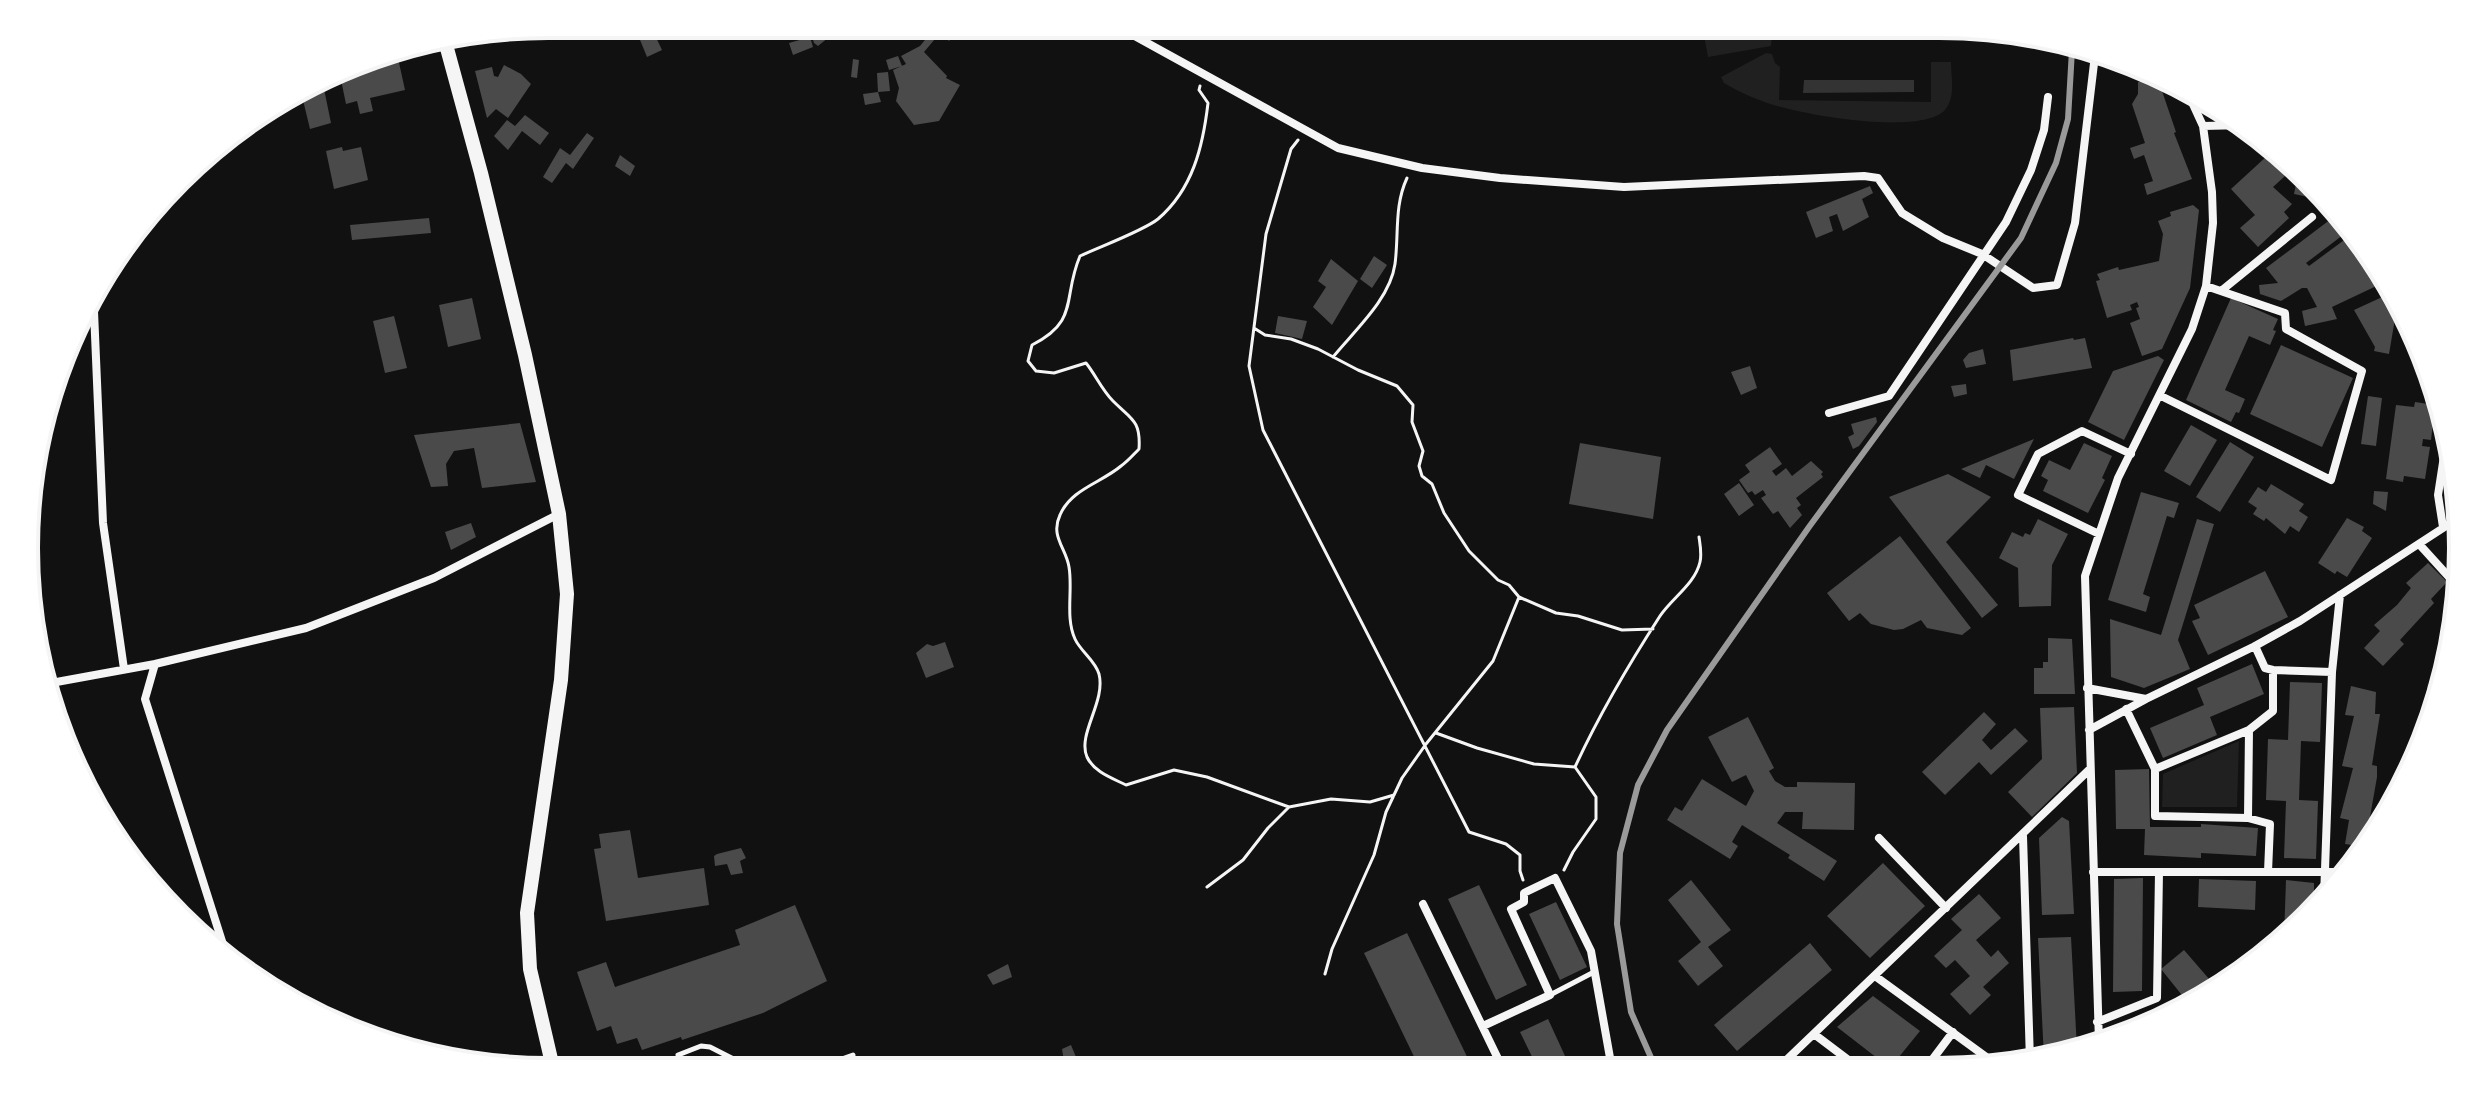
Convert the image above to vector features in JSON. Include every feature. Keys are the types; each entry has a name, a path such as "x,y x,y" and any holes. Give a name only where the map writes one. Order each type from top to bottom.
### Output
{"main road":[{"path":"447,48 485,188 559,514 567,594 561,680 527,913 530,969 551,1058"}],"street":[{"path":"1138,38 1338,148 1413,165 1500,178 1624,187 1864,176 1878,178 1902,213 1943,238 1982,254 2033,288 2057,285 2075,223 2094,62"},
{"path":"1829,413 1889,396 2006,222 2031,170 2044,130 2048,97"},
{"path":"2098,1033 2085,576 2118,478 2192,329 2206,286 2213,223 2212,192 2203,126 2194,106"},
{"path":"2203,126 2224,125"},
{"path":"2221,291 2312,217"},
{"path":"2161,396 2331,480 2362,371 2286,329 2285,313 2206,286"},
{"path":"94,316 103,523 124,669"},
{"path":"2099,534 2018,495 2038,454 2082,431 2131,454"},
{"path":"2442,467 2438,495 2443,527"},
{"path":"56,682 155,664 306,628 434,578 559,514"},
{"path":"2089,730 2255,646 2448,524"},
{"path":"2419,544 2448,576"},
{"path":"2325,881 2332,672 2340,595"},
{"path":"2255,646 2265,668 2332,672"},
{"path":"155,664 145,699 221,939"},
{"path":"2155,769 2249,730 2273,711 2273,670"},
{"path":"2087,688 2146,699"},
{"path":"2126,709 2155,769 2155,816 2248,818 2270,824 2268,872"},
{"path":"2248,818 2249,730"},
{"path":"1789,1058 2090,769"},
{"path":"2023,836 2030,1050"},
{"path":"1879,838 1946,908"},
{"path":"2093,872 2333,871"},
{"path":"2097,1022 2157,998 2159,872"},
{"path":"1483,1026 1550,995 1511,909 1524,902 1524,893 1555,878 1591,951 1610,1058"},
{"path":"1423,904 1498,1058"},
{"path":"1875,976 1985,1056"},
{"path":"1934,1058 1953,1032"},
{"path":"1814,1034 1846,1058"}],"lane":[{"path":"1550,995 1595,972"},
{"path":"678,1055 701,1046 732,1058"},
{"path":"845,1058 853,1055"}],"path":[{"path":"1205,76 1199,90 1208,103 1203,145 1185,188 1157,220 1080,256 1071,278 1066,316 1050,336 1032,345 1028,361 1036,371 1054,373 1086,363 1111,400 1132,416 1140,435 1139,449 1121,467 1075,494 1059,516 1057,541 1068,562 1072,586 1070,620 1075,640 1098,669 1100,682 1098,702 1084,744 1087,758 1098,771 1126,785 1174,770 1207,777 1289,807 1331,799 1370,802 1394,795"},
{"path":"1305,131 1291,149 1266,234 1249,366 1263,430 1469,832 1506,844 1520,855 1520,871 1528,891"},
{"path":"1333,357 1382,297 1395,266 1396,218 1402,187 1413,165"},
{"path":"1254,327 1265,335 1291,339 1397,386 1413,405 1412,422 1423,451 1419,466 1422,476 1432,484 1444,513 1469,551 1519,597 1556,613 1578,616 1622,630 1653,629"},
{"path":"1575,767 1615,686 1661,614 1687,586 1700,562 1699,537"},
{"path":"1325,974 1332,949 1374,855 1386,812 1402,778 1493,661 1519,597"},
{"path":"1436,733 1534,764 1575,767"},
{"path":"1558,885 1573,852 1596,819 1596,797 1575,767"},
{"path":"1207,887 1243,860 1289,807"}],"shaded area":[{"path":"1705,38 1772,38 1771,46 1708,57"},
{"path":"1766,53 1772,54 1780,67 1779,100 1931,102 1931,62 1951,62 1951,99 1945,110 1932,117 1914,121 1866,121 1817,115 1766,103 1724,83 1721,77"},
{"path":"1804,80 1914,80 1914,92 1803,93"},
{"path":"2239,741 2237,807 2162,807 2163,774"}],"building":[{"path":"639,38 656,38 662,50 647,57"},
{"path":"810,38 813,47 793,55 789,43"},
{"path":"812,38 828,38 818,46"},
{"path":"927,38 936,38 924,52 946,78 960,85 939,121 914,125 896,101 899,88 893,70 906,64 901,56 920,46"},
{"path":"898,56 902,66 889,70 886,60"},
{"path":"853,59 859,60 857,78 851,77"},
{"path":"399,60 405,90 370,98 373,111 360,114 357,101 346,104 341,82"},
{"path":"504,65 521,74 531,84 508,118 496,109 487,118 475,71 492,67 494,76 498,77"},
{"path":"888,72 890,91 878,92 877,73"},
{"path":"2142,81 2161,89 2192,179 2147,195 2144,184 2153,181 2144,155 2134,159 2130,148 2145,143 2132,104 2138,94 2138,82"},
{"path":"324,90 331,123 310,129 303,101"},
{"path":"878,92 881,102 865,105 863,94"},
{"path":"525,115 549,133 540,145 522,131 508,150 494,136 507,120 515,126"},
{"path":"587,133 594,138 573,169 566,163 552,183 543,177 560,148 570,155"},
{"path":"342,147 343,151 361,147 368,180 334,189 326,151"},
{"path":"620,155 635,166 630,176 615,166"},
{"path":"2266,157 2285,176 2273,187 2292,204 2284,212 2289,218 2258,247 2240,228 2255,215 2231,189"},
{"path":"2296,184 2309,197 2294,194"},
{"path":"1870,186 1873,193 1862,199 1869,217 1843,231 1837,214 1829,217 1833,231 1816,238 1806,212"},
{"path":"2193,205 2199,210 2190,288 2162,349 2142,356 2130,323 2140,319 2137,302 2130,305 2132,310 2107,318 2096,281 2100,280 2097,274 2118,267 2119,270 2159,261 2163,234 2158,221 2171,216 2170,212"},
{"path":"429,218 431,233 352,240 350,225"},
{"path":"2329,220 2342,236 2306,263 2309,266 2345,239 2376,286 2332,307 2337,319 2305,326 2302,311 2317,307 2307,288 2281,301 2260,294 2259,285 2278,283 2266,268"},
{"path":"1374,256 1387,265 1372,288 1360,279"},
{"path":"1331,259 1358,281 1332,325 1313,307 1326,287 1318,281"},
{"path":"2383,297 2395,320 2389,354 2374,351 2375,347 2354,310"},
{"path":"472,298 481,339 448,347 439,305"},
{"path":"2231,298 2278,319 2270,345 2249,336 2225,390 2245,399 2231,422 2186,400"},
{"path":"394,316 407,368 385,373 373,321"},
{"path":"1278,316 1307,321 1302,339 1275,333"},
{"path":"2085,338 2092,368 2013,381 2010,350"},
{"path":"2281,345 2353,378 2322,447 2250,414"},
{"path":"1983,349 1986,364 1966,368 1963,360 1969,353"},
{"path":"2158,356 2164,360 2124,440 2088,422 2113,371"},
{"path":"1750,366 1757,388 1741,395 1731,372"},
{"path":"1966,384 1967,394 1954,397 1951,386"},
{"path":"2368,396 2382,398 2376,446 2361,444"},
{"path":"2415,402 2428,404 2433,421 2431,440 2423,439 2422,446 2430,447 2425,479 2404,476 2403,482 2386,479 2396,405 2414,407"},
{"path":"1876,417 1877,422 1859,446 1853,449 1848,437 1854,434 1851,424"},
{"path":"520,423 536,482 482,488 474,448 454,451 446,464 448,486 431,487 414,435"},
{"path":"2191,425 2217,440 2190,486 2164,471"},
{"path":"2034,439 2014,479 1986,465 1980,478 1961,469"},
{"path":"2230,442 2254,457 2220,512 2196,497"},
{"path":"1580,443 1661,457 1653,519 1569,504"},
{"path":"2084,443 2112,456 2102,478 2105,480 2088,513 2043,491 2048,480 2041,476 2049,460 2070,470"},
{"path":"1770,447 1782,464 1772,471 1776,476 1786,468 1792,476 1811,461 1823,472 1823,477 1796,498 1802,515 1790,528 1778,511 1773,514 1761,498 1766,495 1763,490 1755,495 1752,491 1748,493 1739,480 1750,472 1745,465"},
{"path":"1948,474 1991,497 1946,542 1998,605 1982,618 1889,497"},
{"path":"1739,483 1754,505 1739,516 1724,494"},
{"path":"2271,484 2304,504 2299,511 2308,517 2299,532 2290,526 2285,534 2266,518 2264,521 2253,514 2257,508 2248,502 2258,487 2266,492"},
{"path":"2374,491 2388,492 2386,511 2373,504"},
{"path":"2141,492 2179,503 2174,518 2167,516 2143,594 2150,597 2146,612 2108,600"},
{"path":"2347,518 2364,527 2362,531 2372,538 2347,577 2337,571 2335,574 2318,563"},
{"path":"2038,519 2068,534 2052,565 2051,606 2019,607 2018,568 1999,558 2012,532 2023,537 2025,533 2030,535"},
{"path":"2197,519 2214,524 2178,640 2190,669 2144,688 2111,677 2110,619 2161,635"},
{"path":"471,523 476,537 451,550 445,532"},
{"path":"1900,536 1971,628 1962,635 1927,628 1921,620 1894,630 1871,624 1860,613 1849,621 1827,593"},
{"path":"2428,563 2447,582 2431,599 2434,603 2400,640 2404,644 2383,666 2364,648 2380,631 2374,625 2397,605 2411,588 2406,583"},
{"path":"2265,571 2288,617 2208,655 2192,621 2200,618 2194,605"},
{"path":"2048,638 2072,639 2075,694 2034,694 2034,668 2043,668 2043,662 2048,662"},
{"path":"945,642 954,667 926,678 916,653 927,644 933,646"},
{"path":"2252,664 2264,694 2210,717 2217,735 2163,758 2150,728 2204,705 2197,688"},
{"path":"2290,682 2322,683 2320,742 2301,741 2299,800 2318,801 2316,859 2284,858 2286,801 2266,800 2268,739 2288,740"},
{"path":"2351,686 2376,692 2375,714 2380,714 2372,765 2377,766 2377,777 2372,817 2353,845 2345,844 2349,820 2340,818 2353,768 2342,766 2354,716 2345,715"},
{"path":"2074,707 2077,773 2032,817 2008,792 2042,759 2040,708"},
{"path":"1984,712 1996,724 1982,740 1991,750 2015,728 2028,741 1991,775 1979,762 1945,795 1922,772"},
{"path":"1748,717 1774,768 1769,771 1775,781 1785,787 1797,787 1797,782 1855,783 1854,830 1802,829 1803,812 1785,812 1777,823 1837,861 1824,881 1742,825 1732,842 1738,846 1730,859 1667,820 1675,807 1682,811 1702,779 1746,806 1754,791 1746,775 1732,782 1708,737"},
{"path":"2149,769 2150,827 2201,827 2201,824 2258,828 2256,856 2201,853 2201,858 2144,855 2145,829 2116,829 2115,770"},
{"path":"2062,817 2069,821 2074,914 2042,915 2039,838"},
{"path":"630,830 638,878 704,868 709,905 606,921 594,849 601,848 599,834"},
{"path":"741,848 746,858 740,861 743,873 731,875 727,864 715,866 714,856"},
{"path":"1883,863 1925,906 1870,958 1827,916"},
{"path":"2143,878 2142,991 2113,992 2114,879"},
{"path":"2199,879 2256,881 2255,910 2198,907"},
{"path":"1691,880 1731,930 1708,947 1723,966 1698,986 1678,961 1701,942 1668,900"},
{"path":"2286,880 2314,883 2314,893 2285,923"},
{"path":"1479,885 1527,985 1496,1000 1448,899"},
{"path":"1979,894 2001,918 1976,940 1991,957 1998,950 2009,963 1983,987 1991,995 1970,1015 1950,994 1970,976 1955,960 1946,968 1934,956 1962,930 1951,919"},
{"path":"1556,902 1587,967 1560,980 1529,914"},
{"path":"795,905 827,981 763,1013 642,1050 637,1038 617,1044 611,1026 597,1031 577,972 606,962 615,987 740,945 735,930"},
{"path":"1407,933 1468,1058 1415,1058 1364,953"},
{"path":"2071,937 2076,1039 2043,1047 2038,938"},
{"path":"1810,943 1832,970 1737,1051 1714,1025"},
{"path":"2184,950 2210,980 2183,996 2161,969"},
{"path":"1008,964 1012,977 993,985 987,975"},
{"path":"1873,996 1920,1031 1898,1058 1877,1058 1837,1027"},
{"path":"1548,1019 1566,1058 1533,1058 1520,1032"},
{"path":"1071,1045 1076,1057 1064,1058 1062,1049"}],"railway":[{"path":"1651,1058 1631,1012 1617,924 1620,853 1638,785 1667,730 1809,527 2021,238 2056,163 2068,119 2072,55"}]}
